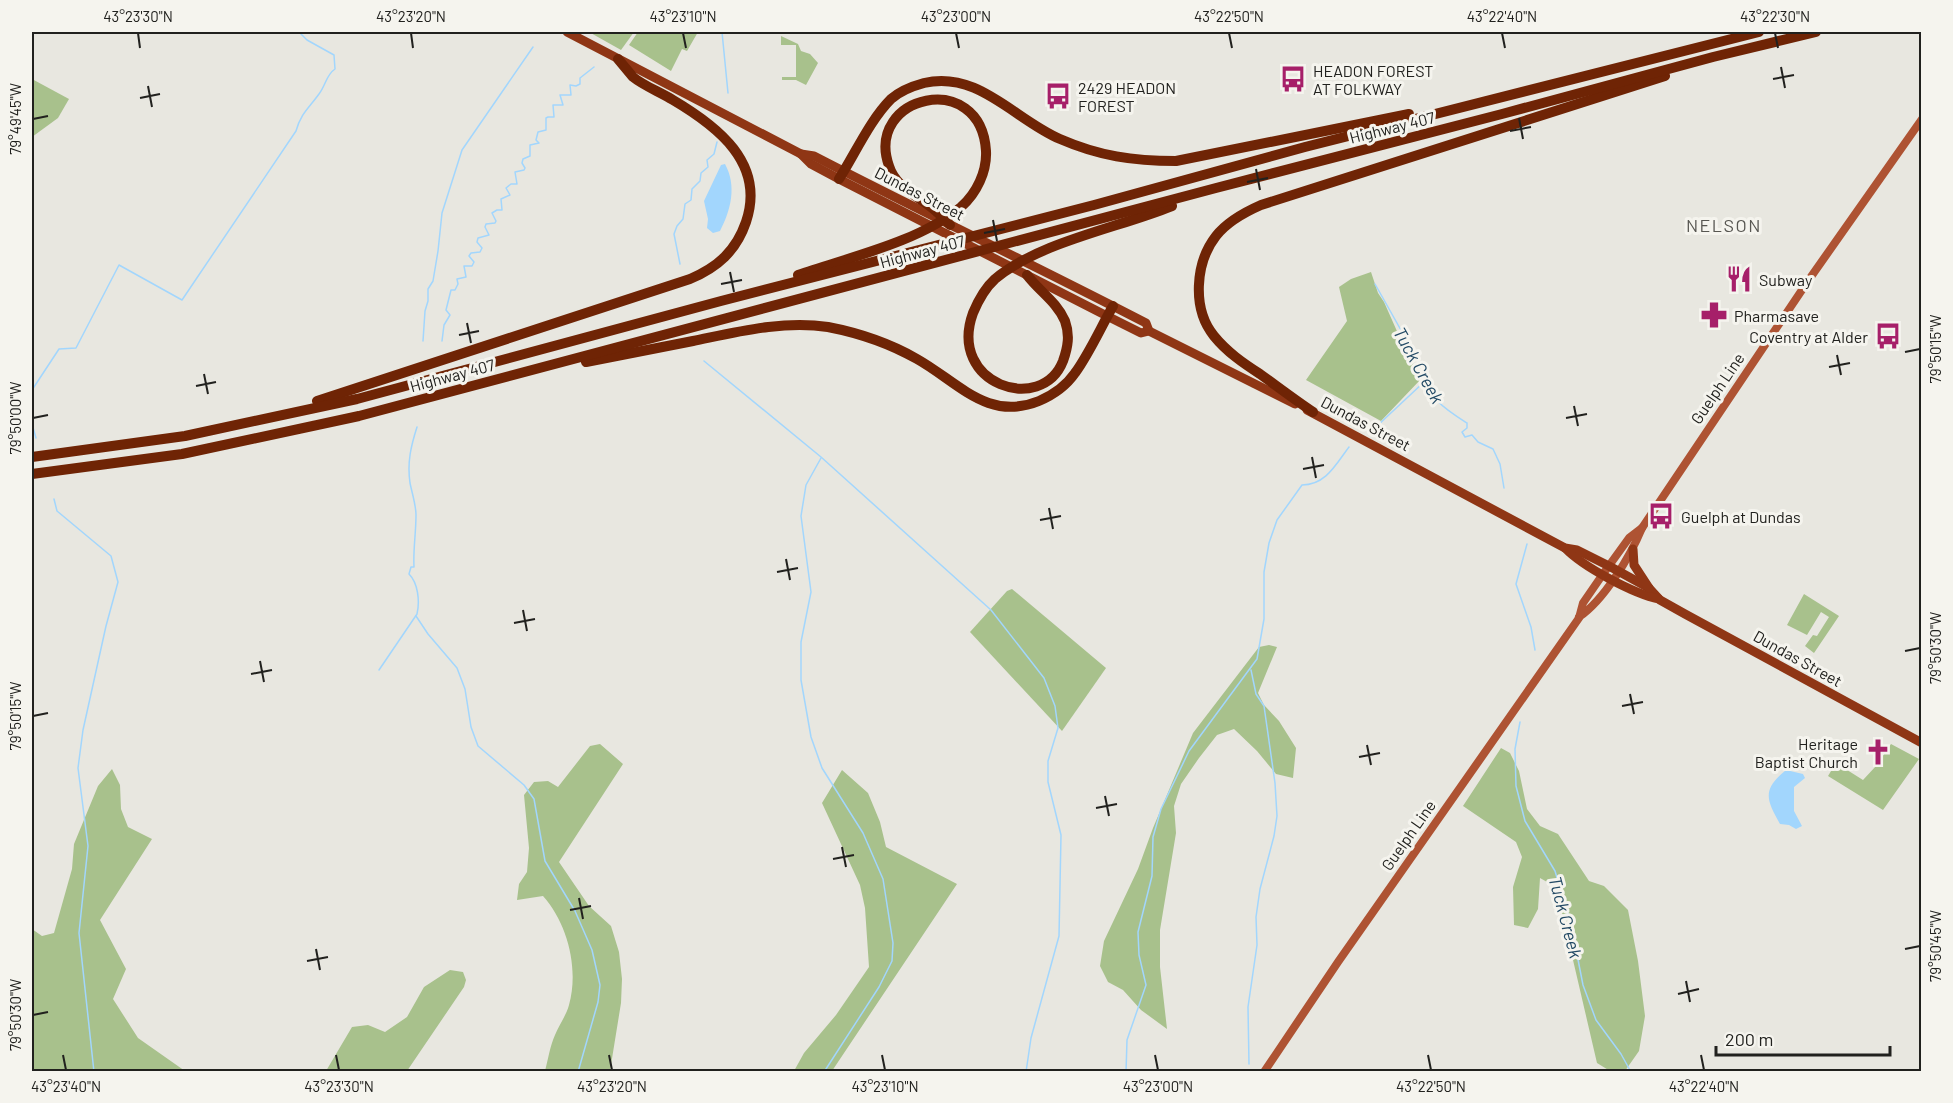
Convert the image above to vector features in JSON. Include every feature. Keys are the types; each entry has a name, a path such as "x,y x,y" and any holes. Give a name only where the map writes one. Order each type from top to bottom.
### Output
{"highway":[{"name":"Highway 407","path":"32,457 185,436 357,399 1474,103 1758,32"},
{"name":"Highway 407","path":"32,474 182,454 359,416 1713,57 1816,32"},
{"path":"1312,412 1234,357 1213,335 1204,317 1199,297 1199,281 1203,263 1216,236 1227,226 1246,212 1261,205 1644,84 1713,57"},
{"path":"264,419 661,289 701,274 722,260 740,235 750,211 749,183 744,166 732,145 713,126 674,100 634,78 618,59"},
{"path":"841,175 875,118 892,98 904,90 934,81 951,81 975,87 1058,139 1104,156 1141,161 1176,161 1196,158 1325,130 1474,103"},
{"path":"721,301 890,244 937,223 960,207 975,191 983,173 986,159 985,137 978,120 965,108 949,100 922,100 910,105 897,117 888,132 886,148 889,166 921,211 950,225"},
{"path":"1027,275 1036,288 1059,310 1065,321 1068,347 1061,366 1043,383 1023,388 1010,388 985,376 970,352 968,338 969,323 975,308 984,291 995,280 1012,268 1052,247 1144,218 1216,188"},
{"path":"491,380 747,330 789,325 826,327 860,334 892,346 919,360 977,399 997,406 1016,407 1050,396 1063,387 1075,374 1113,306"}],"main road":[{"name":"Dundas Street","path":"567,32 801,154 814,156 841,175 921,211 1027,275 1107,316 1141,333 1149,331 1312,412 1565,548 1574,557 1606,570 1644,596 1660,600 1922,743"},
{"name":"Guelph Line","path":"1264,1071 1579,618 1592,608 1633,549 1642,528 1808,281 1922,119"},
{"name":"Dundas Street","path":"950,225 1146,323 1149,331"},
{"name":"Guelph Line","path":"1579,618 1583,603 1606,570 1629,538 1642,528"},
{"path":"1633,549 1635,565 1649,588"},
{"name":"Dundas Street","path":"1615,575 1649,588 1660,600"}],"green space":[{"path":"589,32 634,32 621,50"},
{"path":"638,32 698,32 687,51 682,49 671,71 629,45"},
{"path":"781,36 798,44 801,51 810,54 818,63 806,85 796,80 782,80 782,77 796,77 796,45 781,45"},
{"path":"32,79 69,99 58,118 32,137"},
{"path":"1371,272 1378,293 1421,379 1381,421 1306,380 1347,321 1339,287 1351,279"},
{"path":"1012,589 1106,668 1062,731 970,632 1007,591"},
{"path":"1804,594 1839,616 1814,653 1805,646 1813,635 1817,636 1829,617 1821,612 1807,635 1787,625"},
{"path":"1269,645 1277,647 1258,693 1264,705 1279,721 1296,748 1293,778 1276,774 1257,751 1234,729 1217,735 1181,784 1174,806 1176,833 1160,930 1160,967 1167,1029 1141,1010 1123,990 1108,982 1100,966 1104,941 1138,869 1193,733 1259,647"},
{"path":"600,744 623,764 559,862 589,906 611,926 619,952 622,979 621,1003 610,1071 545,1071 553,1039 569,1005 573,977 572,962 565,933 552,907 543,896 517,900 519,884 527,872 529,848 524,795 534,782 548,781 558,787 590,746"},
{"path":"1891,744 1919,759 1883,810 1828,776 1836,763 1863,780"},
{"path":"1501,748 1510,753 1519,771 1527,809 1540,826 1558,834 1589,881 1604,886 1628,910 1645,1016 1639,1051 1625,1071 1610,1071 1597,1063 1556,887 1540,878 1538,909 1528,928 1514,925 1513,887 1522,857 1516,842 1463,806"},
{"path":"112,769 120,785 121,809 128,827 152,839 100,920 126,969 113,999 138,1038 185,1071 32,1071 32,929 42,936 54,933 72,869 74,844 98,786"},
{"path":"842,770 868,793 880,822 886,847 957,884 832,1071 794,1071 804,1053 836,1015 869,967 865,908 860,885 822,803"},
{"path":"450,970 463,972 466,980 464,987 407,1071 326,1071 352,1027 368,1025 385,1032 407,1017 424,987"}],"water":[{"path":"725,164 732,189 730,206 720,231 713,233 707,228 708,219 704,201 721,165"},
{"path":"1786,770 1803,774 1805,778 1794,787 1794,811 1802,826 1796,829 1780,824 1769,801 1773,783"}],"waterway":[{"path":"32,390 59,349 76,348 119,265 182,300 335,69 334,55 307,40 299,32"},
{"path":"722,32 728,93"},
{"path":"423,341 428,289 433,281 442,213 462,150 533,47"},
{"path":"442,341 444,325 450,315 446,310 451,290 455,290 458,284 457,279 466,277 464,266 472,266 474,262 469,256 471,253 480,252 482,248 477,242 478,238 489,235 486,224 495,223 492,213 502,210 501,199 510,195 506,188 511,184 517,184 515,172 524,170 522,163 523,159 530,156 530,145 539,143 536,140 538,132 546,130 546,118 554,117 553,105 563,105 560,95 571,95 570,85 580,84 580,78 594,67"},
{"path":"680,264 674,234 683,219 685,204 691,200 692,189 700,181 701,173 708,167 707,160 714,154 717,142"},
{"name":"Tuck Creek","path":"1375,284 1424,371 1433,396 1445,408 1467,423 1467,428 1462,432 1465,437 1472,435 1478,442 1493,449 1500,464 1504,488"},
{"path":"704,361 821,457 991,610 1044,678 1055,706 1058,728 1048,761 1048,782 1061,835 1059,936 1031,1038 1026,1072"},
{"path":"1377,426 1424,382"},
{"path":"32,424 36,438"},
{"path":"379,670 417,614 418,609 416,587 409,574 411,567 414,567 416,515 410,483 409,461 417,427"},
{"path":"1126,1072 1127,1040 1146,985 1139,955 1138,932 1152,876 1153,837 1161,809 1189,751 1257,659 1264,619 1264,572 1269,543 1277,520 1302,485 1324,477 1349,447"},
{"path":"821,458 806,485 801,516 811,592 801,642 801,680 811,737 822,768 863,833 883,879 893,943 892,961 879,987 824,1072"},
{"path":"54,499 57,511 111,556 118,582 83,730 78,768 88,846 79,933 94,1072"},
{"name":"Tuck Creek","path":"1527,544 1516,584 1531,627 1535,650"},
{"path":"416,616 457,668 465,689 471,727 478,746 524,785 534,799 545,861 575,911 592,950 600,985 598,1002 578,1072"},
{"path":"1249,1064 1248,1007 1257,945 1256,917 1277,816 1275,783 1264,706 1256,694 1251,670"},
{"name":"Tuck Creek","path":"1520,722 1515,749 1516,786 1525,821 1555,871 1571,924 1583,985 1596,1020 1631,1072"}],"place":[{"name":"HEADON FOREST AT FOLKWAY","path":"1293,79"},
{"name":"2429 HEADON FOREST","path":"1058,96"},
{"name":"Subway","path":"1739,279"},
{"name":"Pharmasave","path":"1714,315"},
{"name":"Coventry at Alder","path":"1888,336"},
{"name":"Guelph at Dundas","path":"1661,516"},
{"name":"Heritage Baptist Church","path":"1878,752"}],"district":[{"name":"NELSON","path":"1724,225"}]}
